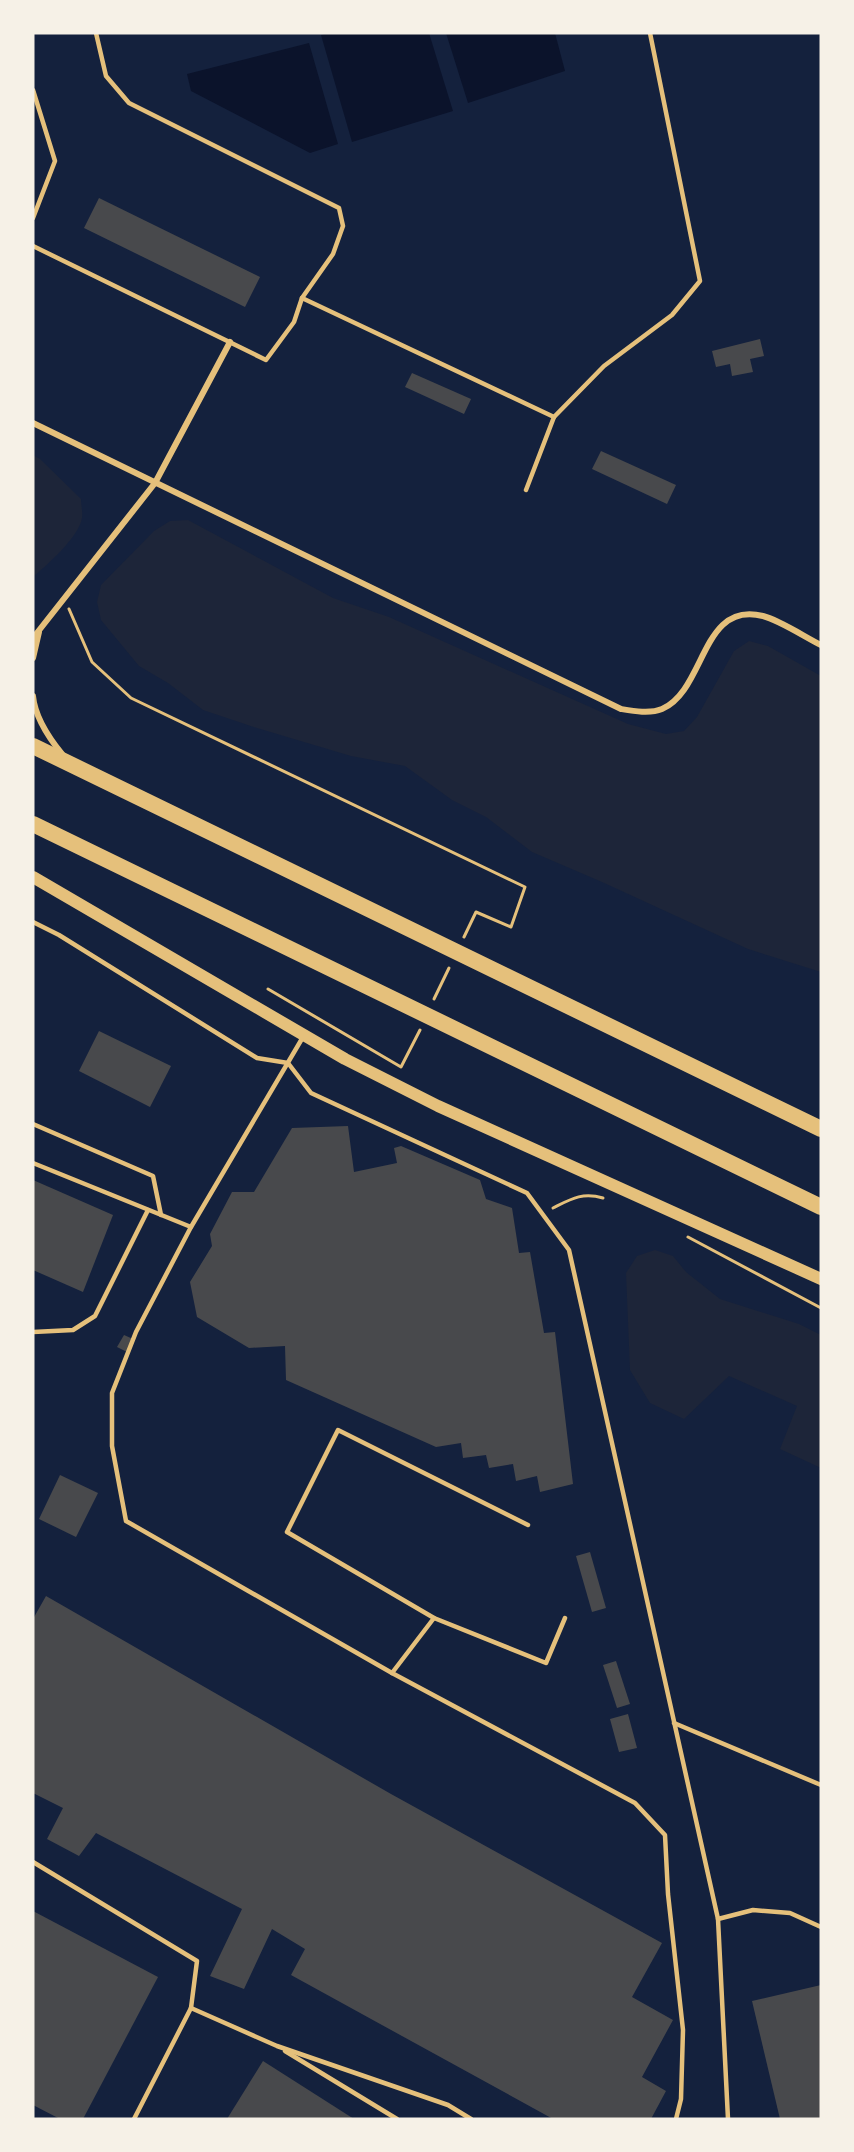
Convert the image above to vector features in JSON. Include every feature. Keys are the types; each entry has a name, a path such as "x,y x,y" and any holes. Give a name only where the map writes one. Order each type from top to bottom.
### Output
{"highway":[{"path":"33,746 821,1129"},
{"path":"33,824 821,1207"}],"main road":[{"path":"33,877 345,1059 438,1106 821,1279"}],"street":[{"path":"33,638 155,483 230,342"},
{"path":"33,423 621,709 640,712 662,709 682,693 717,628 730,619 749,615 764,616 821,645"},
{"path":"33,658 39,632"},
{"path":"33,696 33,703 47,736 70,764"}],"lane":[{"path":"33,246 266,360 294,322 302,298 333,254 343,226 339,208 129,104 106,76 96,33"},
{"path":"526,490 554,417 604,366 672,315 700,281 650,33"},
{"path":"33,90 55,161 33,218"},
{"path":"302,298 554,417"},
{"path":"33,922 59,935 257,1058 288,1063 310,1093 527,1193 568,1250 718,1919 728,2119"},
{"path":"304,1034 191,1227 136,1332 112,1393 112,1446 126,1521 392,1673 635,1803 665,1835 668,1894 683,2030 681,2099 676,2119"},
{"path":"33,1124 153,1176 161,1215"},
{"path":"33,1163 191,1227"},
{"path":"33,1332 73,1330 95,1316 148,1210"},
{"path":"528,1525 338,1430 287,1533 434,1618 546,1663 565,1618"},
{"path":"392,1673 434,1618"},
{"path":"674,1723 821,1785"},
{"path":"33,1862 197,1961 191,2008 134,2119"},
{"path":"718,1919 753,1910 790,1913 821,1927"},
{"path":"191,2008 277,2046 448,2105 471,2119"},
{"path":"277,2046 397,2119"}],"path":[{"path":"64,599 92,662 131,698 525,887 511,927 476,912 461,943"},
{"path":"432,1004 452,963"},
{"path":"268,988 401,1067 422,1025"},
{"path":"542,1213 571,1199 589,1194 611,1201"},
{"path":"685,1236 821,1308"}],"shaded area":[{"path":"327,33 429,33 453,111 352,142 321,35"},
{"path":"446,33 555,33 565,71 468,103"},
{"path":"309,43 338,144 310,153 191,91 187,74"},
{"path":"33,455 81,499 82,518 69,542 33,577"},
{"path":"188,520 333,598 389,617 628,724 666,734 684,731 697,717 734,651 749,641 768,646 821,676 821,972 748,949 532,852 486,817 452,800 405,766 351,756 203,710 168,683 139,666 101,620 97,602 101,585 154,531 170,521"},
{"path":"655,1250 673,1256 686,1272 720,1299 799,1324 821,1335 821,1468 780,1449 797,1406 729,1376 684,1419 650,1403 630,1370 626,1273 637,1256"}],"building":[{"path":"99,198 260,277 245,307 84,228"},
{"path":"760,339 764,356 750,359 753,372 732,376 730,364 716,367 712,351"},
{"path":"412,373 471,399 464,414 405,387"},
{"path":"601,451 676,485 667,504 592,469"},
{"path":"99,1031 171,1066 150,1107 79,1071"},
{"path":"348,1126 354,1172 397,1163 394,1148 401,1146 480,1180 486,1199 512,1208 519,1253 530,1252 544,1333 555,1332 573,1484 540,1492 537,1476 516,1481 513,1464 489,1468 486,1455 463,1458 461,1443 436,1447 286,1380 285,1346 249,1348 197,1317 190,1282 212,1246 210,1234 232,1192 254,1192 292,1128"},
{"path":"33,1180 113,1215 83,1292 33,1270"},
{"path":"124,1335 133,1339 127,1352 117,1347"},
{"path":"60,1475 98,1493 76,1537 39,1519"},
{"path":"590,1552 606,1608 592,1612 576,1556"},
{"path":"46,1596 391,1794 662,1943 632,1997 673,2020 642,2077 666,2091 651,2119 553,2119 291,1975 305,1949 272,1929 244,1989 210,1976 242,1909 96,1833 79,1856 47,1839 63,1808 33,1793 33,1619"},
{"path":"616,1661 630,1704 617,1708 603,1665"},
{"path":"628,1714 637,1748 619,1752 610,1719"},
{"path":"33,1911 158,1977 83,2119 60,2119 33,2105"},
{"path":"821,1985 821,2119 780,2119 752,2001"},
{"path":"263,2061 354,2119 227,2119"}]}
